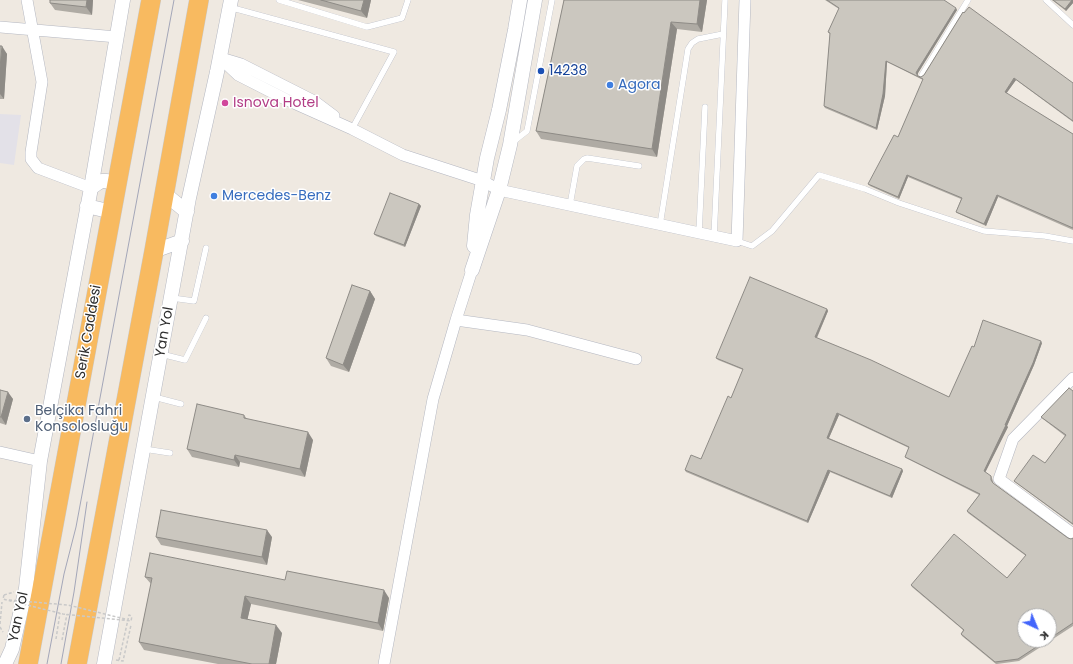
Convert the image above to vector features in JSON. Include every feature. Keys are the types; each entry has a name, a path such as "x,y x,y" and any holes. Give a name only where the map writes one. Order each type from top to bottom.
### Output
{"highway":[{"name":"Serik Caddesi","path":"28,664 151,0"},
{"path":"77,664 165,194 199,0"}],"street":[{"path":"27,0 42,82 31,159 38,168 90,188 102,181 107,181 116,185"},
{"name":"Yan Yol","path":"5,664 12,649 26,588 40,461 123,0"},
{"path":"472,270 477,215 487,158 499,110 520,0"},
{"path":"384,664 433,399 456,320 499,190 510,145 535,0"},
{"path":"220,58 238,75 287,100 352,129 404,155 483,181 499,190 736,241 746,0"},
{"name":"Yan Yol","path":"104,664 187,212 230,4"},
{"path":"0,27 117,37"},
{"path":"165,194 187,212"},
{"path":"87,206 112,212"},
{"path":"154,251 182,241"},
{"path":"456,320 527,330 636,359"},
{"path":"1073,378 1013,439 999,479 1073,534"},
{"path":"0,452 40,461"}],"lane":[{"path":"278,0 367,28 402,18 408,0"},
{"path":"510,145 527,131 552,0"},
{"path":"714,237 725,0"},
{"path":"922,75 968,0"},
{"path":"1046,0 1073,25"},
{"path":"230,4 394,52 352,129"},
{"path":"660,225 688,48 698,39 724,34"},
{"path":"699,233 705,108"},
{"path":"570,205 576,169 581,161 587,158 639,166"},
{"path":"736,241 752,246 772,231 819,175 864,189 899,203 984,231 1046,236 1073,241"},
{"path":"171,298 194,301 206,248"},
{"path":"161,354 185,360 206,318"},
{"path":"153,397 180,404"},
{"path":"144,449 170,453"}],"path":[{"path":"0,624 4,595"},
{"path":"3,599 60,613 131,621"},
{"path":"3,599 68,605 131,621"},
{"path":"56,639 60,613"},
{"path":"62,640 67,614"},
{"path":"119,660 129,615 132,616 131,625 124,653"}],"shaded area":[{"path":"0,114 21,115 14,165 0,163"}],"building":[{"path":"50,0 87,0 86,7 50,3"},
{"path":"321,0 364,0 361,11"},
{"name":"Agora","path":"564,0 700,0 697,24 671,22 652,149 536,131"},
{"path":"827,0 944,0 956,8 917,71 916,73 918,76 921,77 924,75 963,12 964,13 969,7 1073,83 1073,121 1014,78 1005,92 1073,134 1073,228 997,195 984,224 956,212 962,198 907,175 898,197 868,184 894,135 898,137 923,79 886,61 883,94 876,128 824,106 830,33 828,32 839,8"},
{"path":"1053,0 1072,0 1065,9"},
{"path":"0,46 2,46 0,68"},
{"path":"390,193 419,204 404,245 374,234"},
{"path":"750,277 827,309 815,337 871,360 949,397 972,346 974,347 983,320 1041,341 1006,425 984,471 991,476 993,483 1068,538 1073,538 1073,623 1057,634 1057,608 1017,608 1017,648 1035,648 1018,659 995,662 961,634 964,630 911,585 954,534 1007,578 1026,555 967,511 980,494 905,457 909,447 837,413 827,438 902,469 890,496 828,470 807,521 685,470 691,455 701,459 728,396 731,398 743,369 716,358"},
{"path":"352,285 370,291 343,365 326,358"},
{"path":"1069,388 1073,391 1073,524 1014,481 1033,455 1045,463 1066,435 1041,417"},
{"path":"0,390 8,392 1,417 0,417"},
{"path":"197,404 244,415 244,418 308,432 300,469 235,455 234,460 187,449"},
{"path":"161,510 267,530 262,557 156,537"},
{"path":"150,553 285,580 287,571 384,590 378,623 245,596 241,618 276,625 269,664 252,664 139,642 152,578 145,577"}],"tram line":[{"path":"47,664 64,574 76,527 174,0"},
{"path":"61,664 74,592 87,502"}],"place":[{"name":"14238","path":"541,71"},
{"name":"Agora","path":"610,85"},
{"name":"Isnova Hotel","path":"225,103"},
{"name":"Mercedes-Benz","path":"214,196"},
{"name":"Belçika Fahri Konsolosluğu","path":"27,419"}]}
